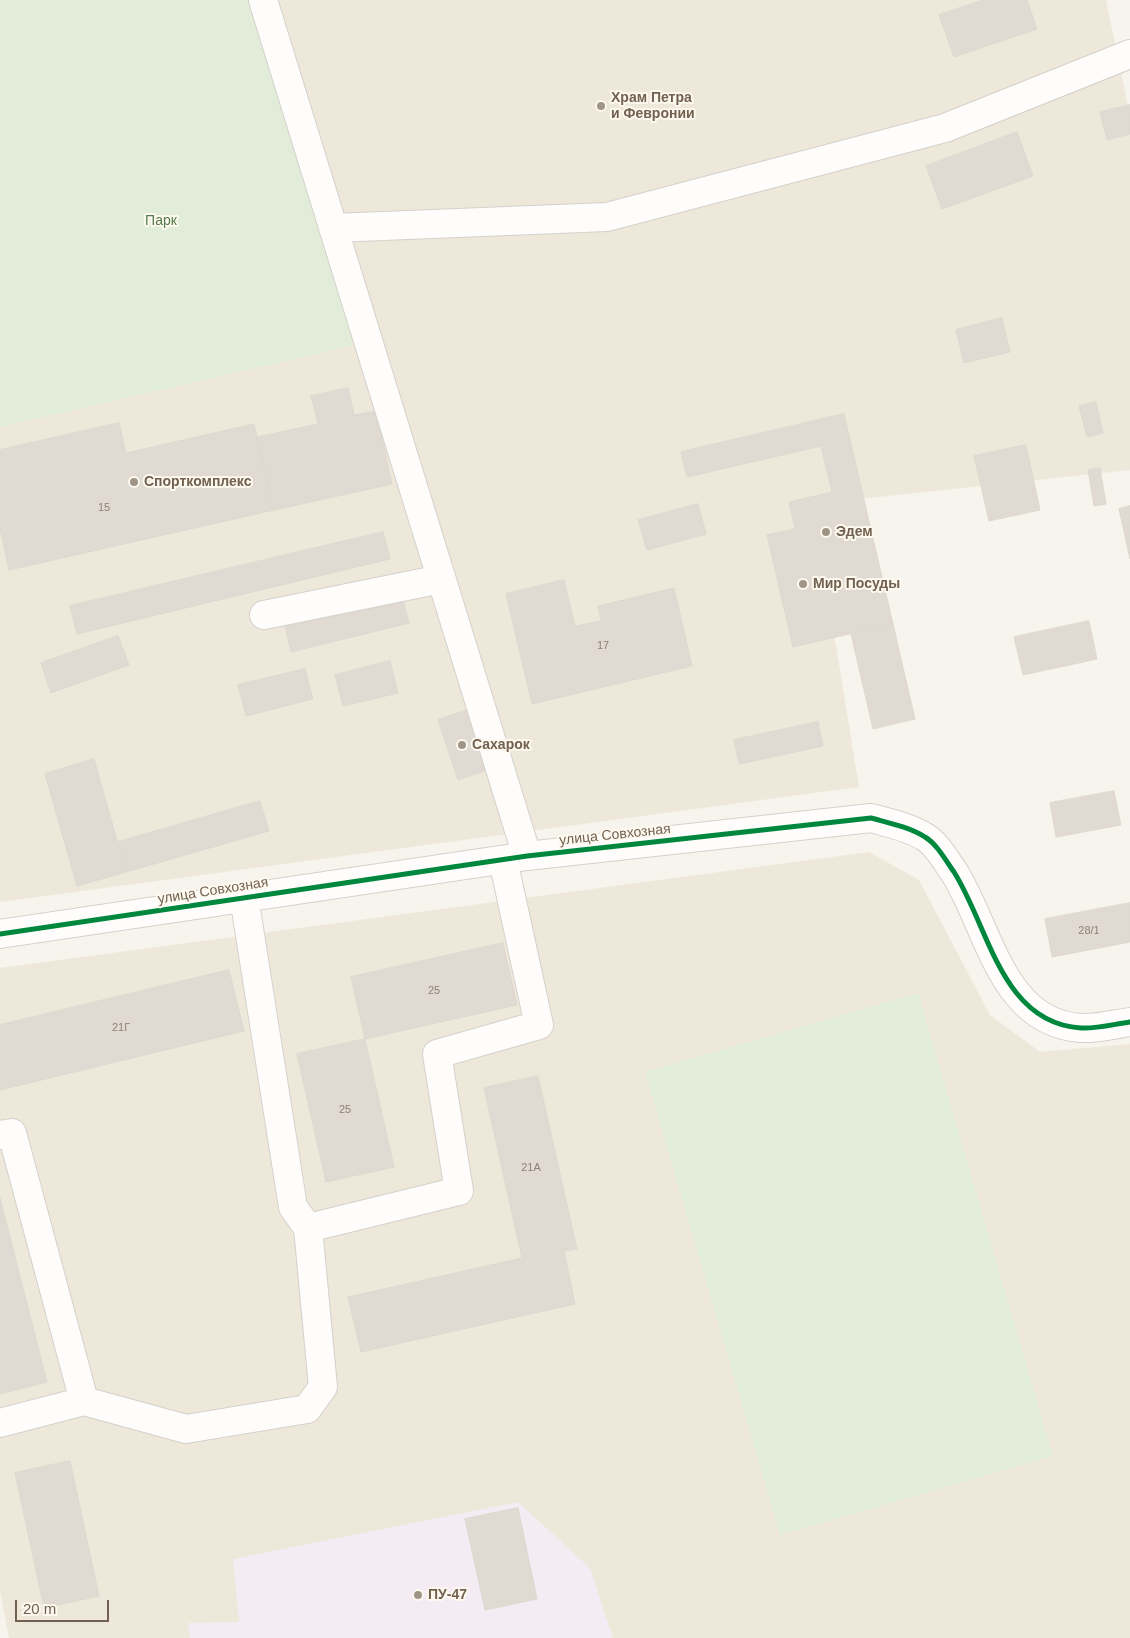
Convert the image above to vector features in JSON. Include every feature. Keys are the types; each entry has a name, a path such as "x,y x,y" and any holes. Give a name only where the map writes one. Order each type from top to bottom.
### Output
{"street":[{"path":"263,0 441,579 515,858 539,1025 437,1054 459,1191 308,1228"},
{"path":"333,228 608,217 945,128 1130,54"},
{"path":"264,615 441,579"},
{"name":"улица Совхозная","path":"0,934 515,858 871,818 898,825 926,837 946,860 962,885 1006,980 1017,996 1047,1020 1081,1028 1130,1022"},
{"path":"0,1423 84,1401 186,1429 307,1409 323,1387 308,1228 293,1207 244,897"},
{"path":"0,1135 12,1133 84,1401"}],"shaded area":[{"path":"0,0 1106,0 1130,116 1130,470 813,504 859,787 0,902"},
{"path":"869,852 919,880 990,1015 1040,1052 1130,1044 1130,1638 9,1638 0,1591 0,968"},
{"name":"ПУ-47","path":"518,1502 590,1568 613,1638 190,1638 188,1623 239,1622 233,1559"}],"green space":[{"name":"Парк","path":"0,0 263,0 368,342 0,427"},
{"path":"918,993 1053,1456 780,1535 645,1072"}],"building":[{"path":"983,0 1027,0 1037,29 954,57 939,15"},
{"path":"1130,105 1130,134 1107,140 1100,112"},
{"path":"1017,132 1033,176 942,209 926,166"},
{"path":"1002,318 1010,352 964,363 956,330"},
{"path":"348,388 354,415 376,411 392,484 274,510 257,437 318,424 311,396"},
{"path":"1096,402 1103,433 1087,437 1079,406"},
{"name":"Эдем","path":"844,414 893,624 793,647 767,535 795,529 789,502 832,492 821,446 687,477 681,452"},
{"name":"Спорткомплекс","path":"119,423 126,453 254,424 274,510 9,570 0,529 0,450"},
{"path":"1026,445 1040,510 989,521 974,456"},
{"path":"1100,468 1106,504 1094,506 1088,470"},
{"path":"698,504 706,534 647,550 638,520"},
{"path":"1130,506 1130,559 1119,509"},
{"path":"383,532 390,559 77,634 70,606"},
{"path":"564,580 575,626 601,621 598,606 674,588 692,666 532,704 506,594"},
{"path":"401,592 409,623 291,652 284,622"},
{"path":"1089,621 1097,659 1023,675 1014,637"},
{"path":"893,624 915,719 873,729 851,634"},
{"path":"118,636 129,665 51,693 41,663"},
{"path":"390,661 398,693 343,706 335,675"},
{"path":"305,669 313,699 246,716 238,685"},
{"name":"Сахарок","path":"467,710 487,770 458,780 438,720"},
{"path":"818,722 823,746 739,764 734,740"},
{"path":"94,759 126,872 77,886 45,774"},
{"path":"1114,791 1121,825 1056,837 1050,803"},
{"path":"260,801 269,831 126,872 118,842"},
{"path":"1130,903 1130,942 1052,957 1045,919"},
{"path":"503,943 517,1005 365,1039 351,977"},
{"path":"229,970 244,1031 0,1090 0,1025"},
{"path":"365,1039 394,1167 326,1182 297,1054"},
{"path":"538,1076 577,1249 564,1251 575,1304 361,1352 348,1297 522,1258 484,1088"},
{"path":"0,1198 47,1382 0,1394"},
{"path":"70,1461 99,1596 44,1608 15,1473"},
{"path":"518,1508 537,1599 485,1610 465,1519"}],"cycle path":[{"path":"0,934 527,856 871,818 919,834 937,848 954,872 966,894 1001,969 1015,991 1032,1009 1054,1022 1081,1028 1130,1022"}],"place":[{"name":"Храм Петра и Февронии","path":"601,106"},
{"name":"Спорткомплекс","path":"134,482"},
{"name":"Эдем","path":"826,532"},
{"name":"Мир Посуды","path":"803,584"},
{"name":"Сахарок","path":"462,745"},
{"name":"ПУ-47","path":"418,1595"}]}
